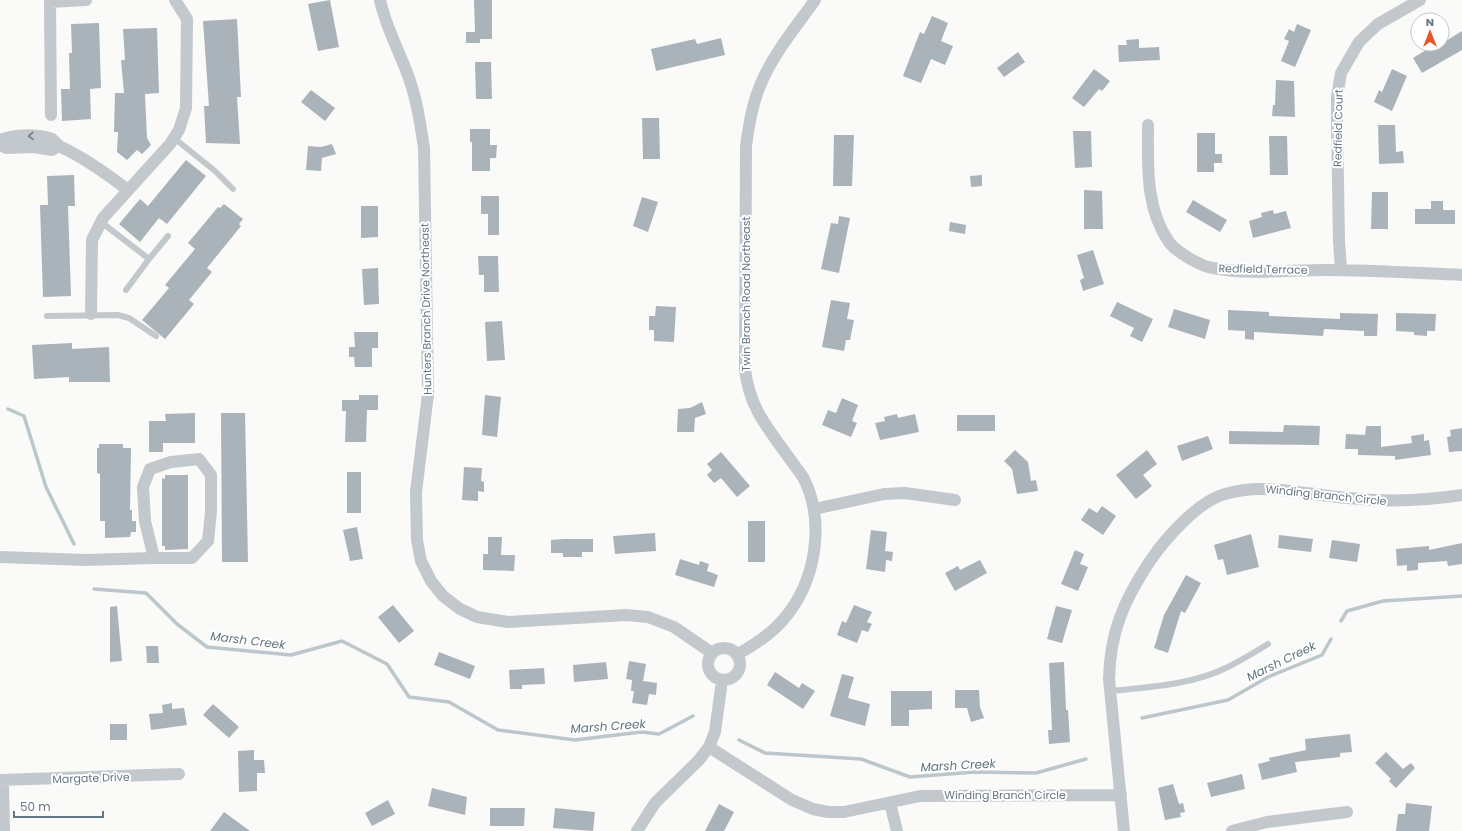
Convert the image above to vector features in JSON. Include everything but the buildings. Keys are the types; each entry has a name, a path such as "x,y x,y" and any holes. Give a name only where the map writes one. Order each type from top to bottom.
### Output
{"street":[{"path":"51,115 50,2 86,0"},
{"path":"91,314 92,240 101,222 174,138 179,130 186,108 187,19 175,0"},
{"name":"Hunters Branch Drive Northeast","path":"380,0 386,20 413,90 420,119 424,148 428,394 417,485 417,540 421,561 431,581 443,596 460,609 477,617 492,621 508,622 626,615 648,617 674,627 712,653"},
{"name":"Twin Branch Road Northeast","path":"738,654 756,643 784,619 802,590 810,570 814,551 816,529 814,510 802,476 760,418 752,401 745,370 746,146 750,114 760,85 773,62 815,0"},
{"name":"Redfield Court","path":"1341,270 1337,125 1337,97 1341,73 1359,42 1378,24 1420,0"},
{"name":"Redfield Terrace","path":"1148,125 1150,190 1156,220 1170,244 1192,260 1211,268 1238,271 1341,270 1462,275"},
{"path":"0,140 5,138 39,136 54,140 55,148"},
{"path":"0,144 6,148 25,147 68,150 108,174 128,190"},
{"path":"0,557 85,560 192,558 208,541 211,512 211,475 199,459 171,462 150,469 143,487 145,522 154,558"},
{"name":"Winding Branch Circle","path":"1124,831 1110,691 1110,654 1117,622 1133,586 1157,550 1195,510 1224,494 1262,488 1347,498 1400,502 1462,495"},
{"path":"814,510 884,494 905,493 955,500"},
{"path":"725,648 733,650 738,654 740,664 737,673 733,678 722,680 714,677 708,669 709,658 716,649 725,648"},
{"path":"637,831 655,803 699,760 709,747 715,732 722,680"},
{"name":"Winding Branch Circle","path":"709,747 792,800 813,809 844,812 926,796 1121,795"},
{"name":"Margate Drive","path":"1,781 179,774"},
{"path":"1,781 4,831"},
{"path":"890,803 897,831"},
{"path":"1232,831 1267,822 1347,812"}],"lane":[{"path":"174,138 215,171 233,189"},
{"path":"101,222 149,259"},
{"path":"126,290 168,236"},
{"path":"47,316 110,314 129,318 156,336"},
{"path":"1110,691 1158,686 1203,677 1228,667 1268,644"}],"waterway":[{"name":"Marsh Creek","path":"8,409 24,416 46,487 74,544"},
{"name":"Marsh Creek","path":"94,589 146,593 177,624 207,647 291,655 342,641 387,664 409,697 449,702 498,730 575,740 641,732 659,734 693,716"},
{"name":"Marsh Creek","path":"1341,621 1347,611 1383,601 1462,596"},
{"name":"Marsh Creek","path":"1142,718 1228,700 1268,677 1322,655 1331,639"},
{"name":"Marsh Creek","path":"739,740 765,753 861,759 910,777 975,772 1036,773 1086,759"}]}
